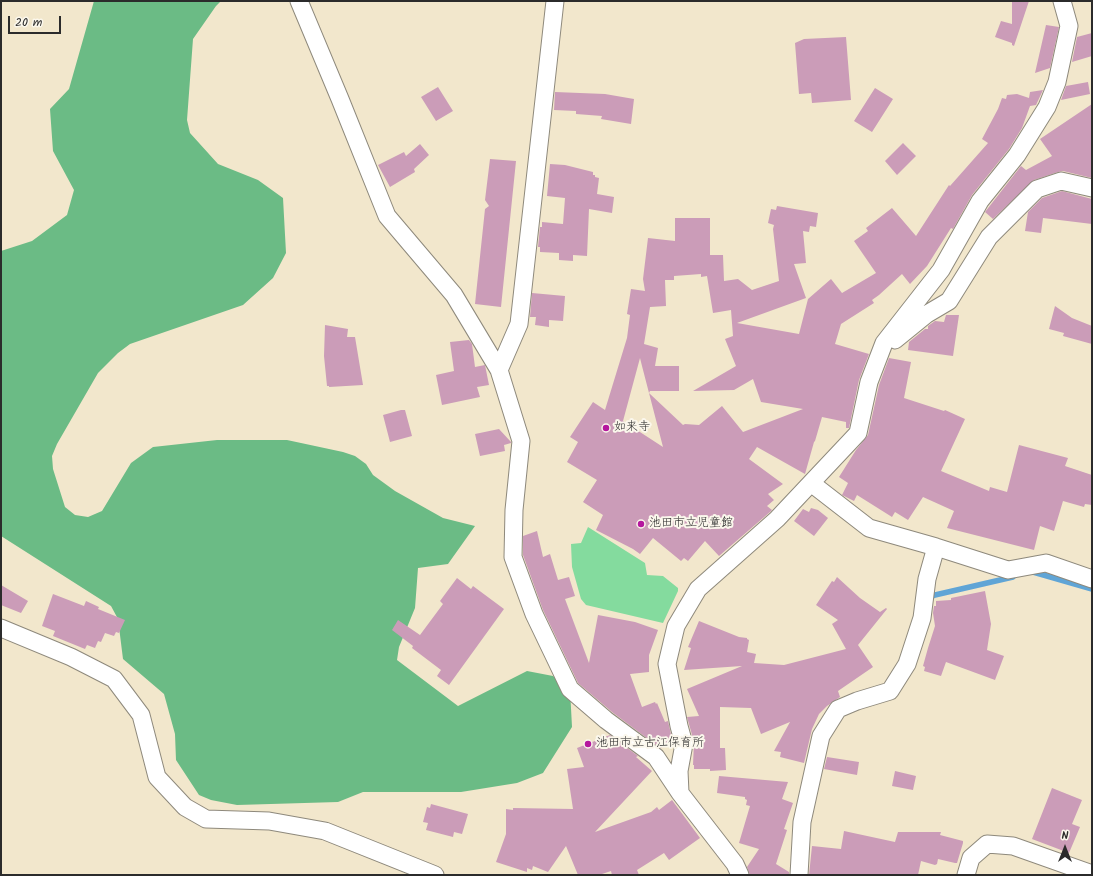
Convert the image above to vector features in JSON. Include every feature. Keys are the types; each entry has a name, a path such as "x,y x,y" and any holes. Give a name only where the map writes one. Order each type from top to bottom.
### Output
{"street":[{"path":"299,1 387,216 454,295 499,370 521,441 514,510 513,557 534,614 570,689 606,720 656,757 680,793 735,864 740,875"},
{"path":"499,370 519,324 555,1"},
{"path":"680,793 679,771 684,744 667,664 676,626 698,589 777,519 858,433 869,382 884,343 941,270 980,201 1017,156 1047,107 1056,82 1069,26 1062,1"},
{"path":"884,343 894,341 927,314 949,301 989,237 1038,189 1061,181 1092,188"},
{"path":"811,483 869,528 1008,570 1046,563 1092,579"},
{"path":"799,875 802,822 822,736 838,709 856,701 890,691 907,664 922,618 927,579 936,547"},
{"path":"1,628 71,657 114,679 141,716 157,777 185,807 206,819 269,821 325,831 435,875"},
{"path":"966,875 971,858 987,844 1013,846 1092,874"}],"green space":[{"path":"94,1 221,1 193,39 187,120 190,133 218,164 258,180 283,198 286,253 273,278 243,305 130,344 118,353 98,373 57,444 52,456 53,469 65,507 75,515 88,517 102,511 131,463 153,447 217,440 287,440 355,456 366,464 373,475 395,491 443,518 475,526 448,564 418,568 415,608 399,647 397,660 458,706 527,671 553,676 570,689 572,727 543,773 517,783 461,792 363,792 338,802 237,805 211,800 199,795 176,760 175,734 164,694 123,659 118,619 111,606 1,536 1,251 32,241 67,215 74,190 53,151 50,109 69,89"},
{"path":"588,527 645,563 647,575 663,576 678,588 663,623 586,605 581,599 572,567 571,544 581,543"}],"building":[{"path":"1012,1 1029,1 1014,46 1012,43 995,37 1001,21 1012,24"},
{"path":"1046,25 1059,27 1050,68 1035,73"},
{"path":"1092,33 1092,56 1072,62 1077,37"},
{"path":"846,37 851,100 812,103 811,93 799,94 795,43 804,39"},
{"path":"1088,82 1090,94 1061,100 1066,86"},
{"path":"438,87 453,111 436,121 421,97"},
{"path":"875,88 893,99 872,132 854,121"},
{"path":"1043,90 1036,105 1030,106 1022,128 1009,149 972,195 953,229 951,228 927,266 910,284 902,274 872,300 874,303 841,324 835,344 869,354 859,380 849,428 846,428 846,422 822,417 805,474 757,447 749,459 783,484 768,494 774,500 767,506 772,510 719,556 705,541 688,561 684,558 681,561 653,538 640,554 596,530 603,515 583,502 597,480 567,462 578,442 570,437 593,402 605,410 627,338 630,315 627,314 631,289 645,291 643,279 648,238 675,241 675,218 710,218 710,255 723,255 724,281 738,279 752,290 779,281 773,229 774,225 768,223 771,209 776,210 777,206 818,213 816,227 810,226 809,232 803,231 806,263 794,264 806,298 737,323 799,334 808,299 831,279 842,293 876,273 854,241 868,231 866,228 892,208 916,236 949,185 950,186 988,143 982,139 998,109 1002,98 1006,99 1007,95 1017,94 1029,98 1030,92","holes":["701,274 701,277 707,276 713,313 731,310 733,336 725,339 736,366 693,391 734,390 753,379 761,402 803,409 743,432 722,406 699,425 683,425 649,393 650,391 679,391 679,366 655,366 658,348 644,344 650,307 666,306 665,280 674,280 674,276","640,358 642,366 663,447 623,421"]},
{"path":"555,92 605,94 634,99 631,124 601,119 602,116 576,114 576,111 554,110"},
{"path":"1092,104 1092,178 1063,171 1058,172 1034,180 993,219 985,212 1021,166 1026,170 1052,156 1040,139"},
{"path":"903,143 916,156 897,175 885,161"},
{"path":"420,144 429,155 414,169 415,172 390,187 378,165 404,152 406,156"},
{"path":"490,159 516,161 501,307 475,304 485,209 489,206 485,200"},
{"path":"550,164 565,165 593,172 595,177 599,178 597,194 614,197 612,213 589,209 587,256 573,255 573,261 559,260 559,253 540,252 540,247 538,247 542,222 563,224 565,198 547,196"},
{"path":"1062,191 1092,199 1092,224 1043,218 1041,233 1025,231 1028,212 1042,198"},
{"path":"532,293 565,296 563,321 549,320 549,327 535,325 536,317 530,317"},
{"path":"1055,306 1072,318 1092,326 1092,344 1063,336 1064,333 1049,329"},
{"path":"946,315 959,315 953,356 908,350 909,342 925,329 928,329 928,326 935,321 944,322"},
{"path":"325,325 348,329 347,337 355,337 363,385 327,386 324,356"},
{"path":"469,340 472,344 475,367 485,365 489,385 477,387 480,397 442,405 436,375 454,371 450,342"},
{"path":"889,358 911,362 904,398 944,411 945,410 965,419 941,471 989,491 990,487 1007,492 1019,445 1068,458 1065,466 1092,475 1092,505 1085,504 1084,507 1063,501 1054,531 1040,526 1034,550 947,528 954,511 923,497 908,520 895,512 892,517 857,495 854,501 842,495 848,483 839,477 856,450 868,435 879,385"},
{"path":"405,410 412,436 390,442 383,415"},
{"path":"499,429 511,443 504,445 505,451 480,456 475,434"},
{"path":"811,508 818,510 828,518 814,536 794,521 803,509 809,512"},
{"path":"537,531 543,557 550,554 558,580 569,577 575,596 565,599 589,663 598,615 635,622 658,630 649,655 649,672 630,674 642,707 655,702 656,704 657,703 665,722 668,721 673,743 660,748 612,712 578,683 543,610 523,555 523,536"},
{"path":"837,577 860,598 880,612 886,608 887,609 858,645 873,667 838,691 840,697 819,714 812,729 804,763 780,757 781,752 774,751 790,722 761,734 751,708 720,707 720,748 725,748 726,770 710,771 710,769 694,769 694,742 687,717 699,716 687,689 742,666 684,670 691,648 688,647 699,621 739,637 747,638 749,640 747,652 756,654 754,663 784,665 846,649 832,624 838,620 816,605 832,581 834,582"},
{"path":"457,578 471,589 473,586 504,609 449,685 437,676 441,670 412,648 413,646 392,630 398,620 420,635 443,604 440,601"},
{"path":"1,585 28,601 21,613 1,605"},
{"path":"985,591 991,624 987,650 1004,656 995,680 946,662 941,676 924,671 925,667 923,666 935,626 933,613 934,606 936,606 936,601 951,600 951,598"},
{"path":"53,594 84,606 86,601 99,607 98,609 125,620 119,633 116,632 114,636 105,633 101,642 98,641 95,648 87,645 85,649 53,636 55,631 42,626"},
{"path":"610,735 638,756 636,757 652,771 595,832 651,812 657,807 659,810 672,800 700,838 669,860 664,853 637,870 639,875 612,875 611,871 599,875 578,875 566,846 548,872 533,866 532,870 527,868 527,872 496,862 506,834 506,809 573,809 567,769 584,767 577,748"},
{"path":"827,757 859,762 857,775 824,769"},
{"path":"895,771 916,776 913,790 892,786"},
{"path":"719,776 788,782 782,799 793,803 784,829 787,830 776,864 789,872 789,875 750,875 747,867 759,849 739,843 750,806 746,805 747,800 745,797 717,793"},
{"path":"1052,788 1082,800 1072,824 1080,827 1069,853 1032,839"},
{"path":"431,804 468,814 462,834 454,832 453,837 426,830 428,823 423,822 427,807 430,808"},
{"path":"844,831 895,842 898,832 941,832 940,835 963,841 963,843 957,863 938,859 937,864 935,865 921,861 918,875 809,875 812,846 841,849"}],"waterway":[{"path":"1033,572 1092,589"},
{"path":"928,598 935,595 1013,577"}],"place":[{"name":"如来寺","path":"606,428"},
{"name":"池田市立児童館","path":"641,524"},
{"name":"池田市立古江保育所","path":"588,744"}]}
